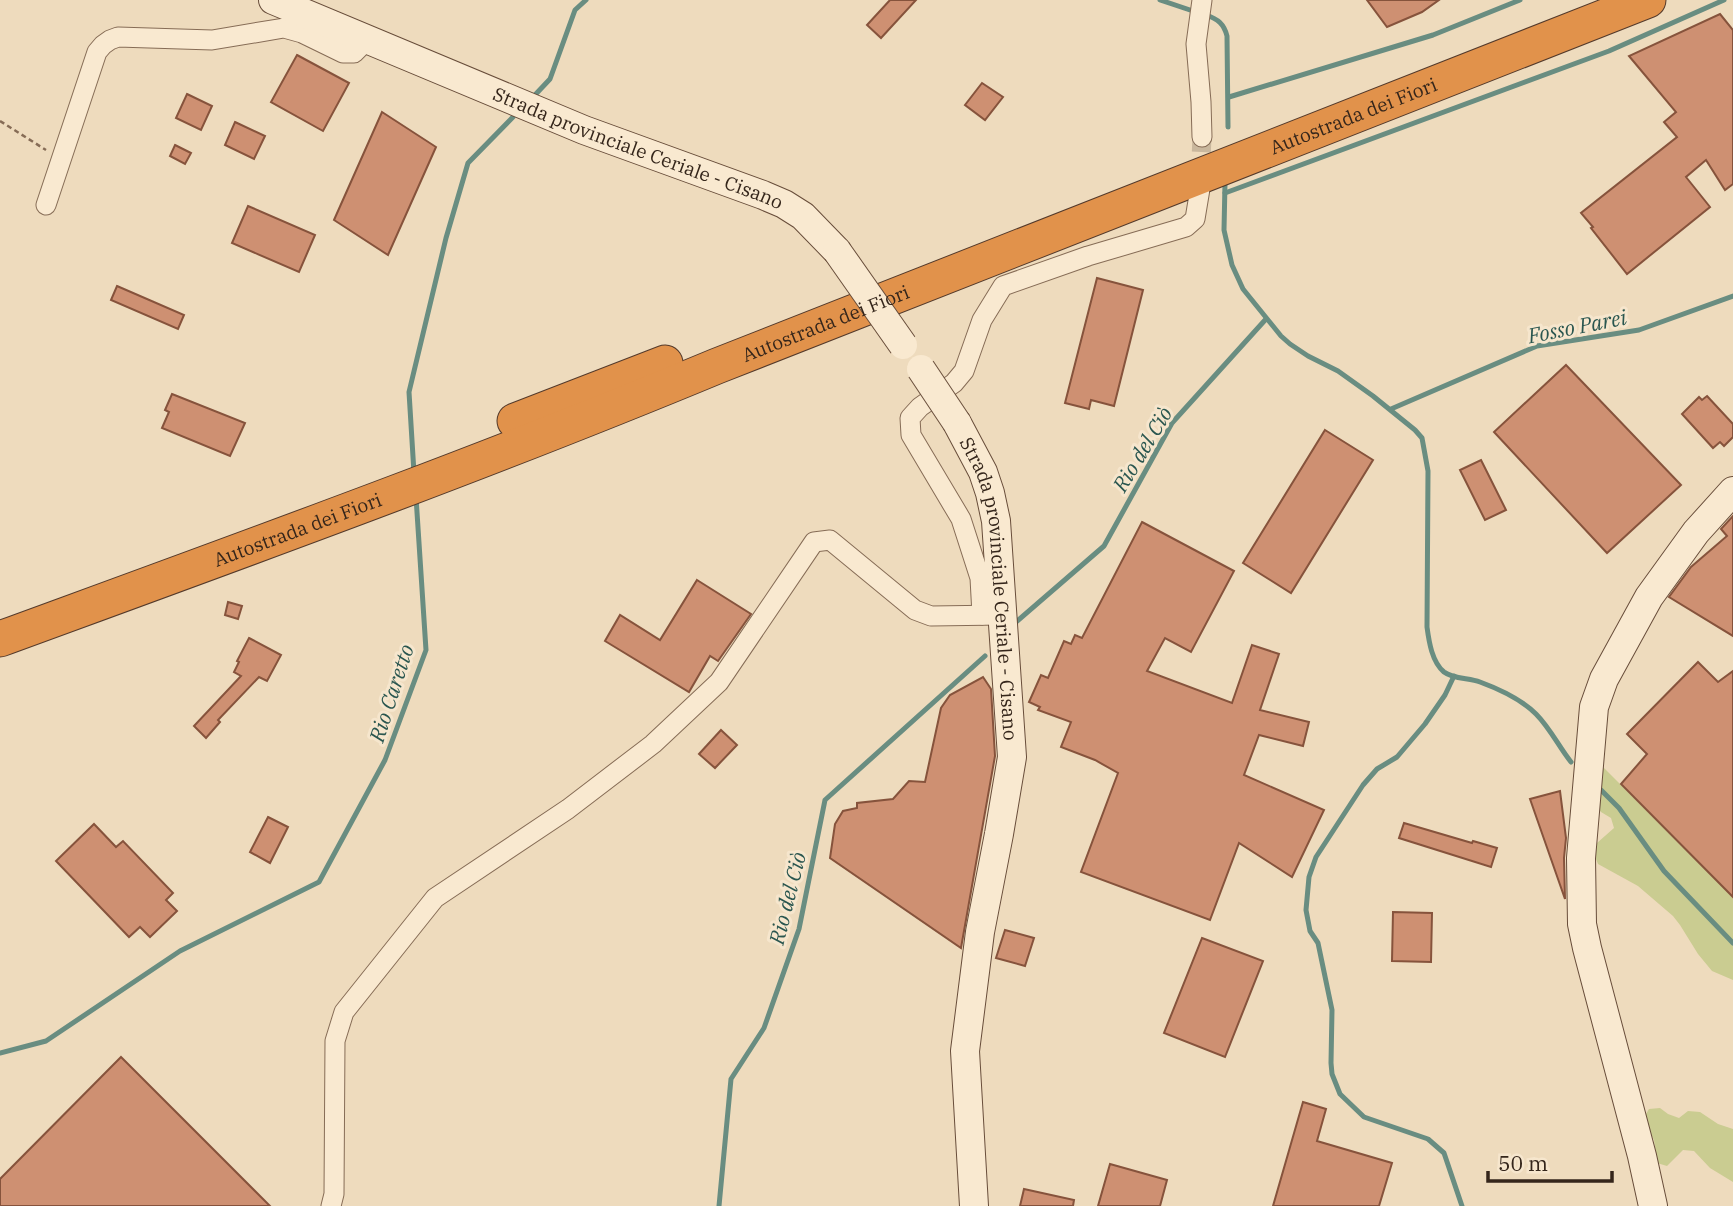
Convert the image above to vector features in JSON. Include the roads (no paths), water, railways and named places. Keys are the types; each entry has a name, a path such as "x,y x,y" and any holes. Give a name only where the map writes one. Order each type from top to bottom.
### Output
{"highway":[{"name":"Autostrada dei Fiori","path":"0,615 315,499 1586,0"},
{"name":"Autostrada dei Fiori","path":"0,639 602,414 1648,0"}],"main road":[{"name":"Strada provinciale Ceriale - Cisano","path":"273,0 584,130 773,200 803,216 836,251 957,423 983,472 996,521 992,615 1012,757 980,932 965,1051 974,1206"},
{"path":"1653,1206 1582,924 1581,858 1594,707 1604,679 1649,597 1696,532 1733,491"}],"street":[{"path":"1202,0 1196,44 1202,137"},
{"path":"46,205 97,52 110,40 127,37 212,40 284,28 302,33 343,53 354,53 367,40"},
{"path":"331,1206 334,1194 335,1041 344,1012 435,898 579,801 653,744 719,682 814,542 830,541 915,610 931,616 992,615 961,519 911,435 910,418 920,407 954,383 964,371 982,320 1003,286 1088,256 1186,227 1195,219 1200,189"}],"waterway":[{"name":"Rio Caretto","path":"534,96 550,79 575,10 586,0"},
{"path":"1160,0 1196,12"},
{"path":"1229,97 1433,35 1520,0"},
{"path":"1225,193 1609,51 1724,0"},
{"path":"1206,15 1220,22 1227,36 1228,127"},
{"name":"Rio Caretto","path":"414,473 409,392 446,238 468,163 513,117"},
{"path":"1225,183 1224,230 1232,265 1243,289 1290,344 1338,371 1373,396 1422,438 1428,471 1427,627 1437,663 1448,674 1487,685 1524,704 1541,719 1571,762"},
{"name":"Fosso Parei","path":"1391,409 1537,346 1639,330 1733,296"},
{"name":"Rio del Ciò","path":"1016,622 1104,546 1172,423 1266,319"},
{"name":"Rio Caretto","path":"0,1053 46,1041 180,951 319,882 385,760 426,650 416,497"},
{"name":"Rio del Ciò","path":"719,1206 731,1079 764,1028 799,929 825,800 985,656"},
{"path":"1454,676 1445,695 1425,724 1397,757 1377,769 1363,785 1316,857 1309,877 1306,910 1310,931 1318,943 1332,1010 1332,1074 1340,1094 1364,1117 1428,1139 1444,1153 1462,1206"},
{"path":"1601,790 1619,808 1664,871 1733,943"}],"tunnel":[{"path":"1200,181 1202,137"}]}
